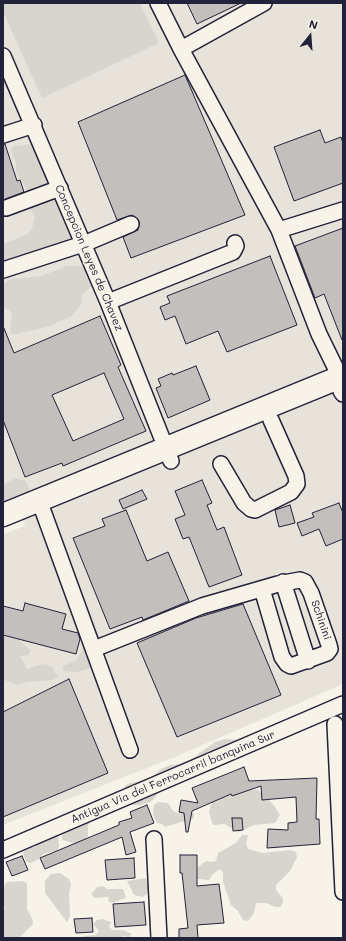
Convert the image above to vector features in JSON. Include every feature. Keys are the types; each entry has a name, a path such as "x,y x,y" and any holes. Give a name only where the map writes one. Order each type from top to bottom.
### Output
{"highway":[{"path":"169,454 271,420 342,386"},
{"path":"3,530 42,507 169,454 342,386"},
{"path":"3,515 42,507"}],"street":[{"path":"158,3 181,49 279,230 319,334 342,386"},
{"path":"181,49 264,3"},
{"name":"Concepcion Leyes de Chavez","path":"3,56 34,125 108,302 169,454"},
{"path":"3,135 34,125"},
{"path":"6,208 60,188"},
{"path":"279,230 343,210"},
{"path":"3,270 83,244 131,224"},
{"path":"108,302 233,252 236,246 235,243"},
{"path":"221,464 244,503 251,509 255,510 291,492 297,484 296,476 271,420"},
{"path":"42,507 130,750"},
{"name":"Schinini","path":"94,649 202,606 283,582 300,580 305,582 311,594 329,645 330,649 327,653 291,666 284,661 262,589"},
{"path":"283,582 308,660"},
{"name":"Antigua Via del Ferrocarril banquina Sur","path":"3,850 343,704"},
{"path":"335,724 341,809 343,892"},
{"path":"154,839 160,938"}],"shaded area":[{"path":"3,3 343,3 343,684 175,757 3,825 3,534 25,526 15,492 3,497"},
{"path":"3,3 140,3 159,43 42,98 3,12"},
{"path":"35,144 63,207 75,241 51,262 42,265 27,266 3,277 3,244 28,234 32,229 35,216 29,207 29,193 16,173 16,163 11,150 14,146"},
{"path":"66,266 81,266 86,268 93,285 82,294 81,304 72,316 47,327 12,335 10,330 12,316 10,311 3,307 3,284 11,279 42,276"},
{"path":"16,478 26,481 30,491 27,500 3,514 3,485"},
{"path":"86,623 92,625 98,632 105,649 90,668 78,672 63,671 63,666 77,660 83,648"},
{"path":"16,631 20,641 31,651 28,655 20,656 27,669 42,664 48,665 52,667 58,677 53,680 28,682 18,685 4,680 3,632"},
{"path":"225,739 236,740 239,743 163,785 154,799 150,802 140,805 129,805 125,786 130,783 150,779 161,769 190,760 215,742"},
{"path":"232,788 258,790 273,804 280,815 275,823 254,825 239,832 224,824 214,825 212,823 209,811 213,800"},
{"path":"114,794 121,794 92,816 88,826 88,836 85,840 76,844 62,840 62,831 55,819 69,812 95,805 103,798"},
{"path":"158,802 168,803 173,811 178,813 194,813 194,818 165,827 162,824 157,823 153,814 154,805"},
{"path":"36,828 55,830 58,835 58,850 43,854 40,858 31,863 26,862 23,853 26,849 36,847 36,843 27,833"},
{"path":"242,835 248,835 246,844 248,849 263,853 291,850 296,852 297,857 290,871 276,885 276,890 283,898 283,903 280,907 275,907 266,903 256,903 254,913 248,921 243,920 238,911 231,905 223,882 223,872 220,869 212,875 209,880 189,878 187,872 198,871 198,867 206,861 216,861 218,853 236,843"},
{"path":"60,873 69,879 71,884 69,894 70,916 67,922 45,893 45,881 51,874"},
{"path":"146,878 149,889 147,894 143,897 134,895 127,881"},
{"path":"22,881 27,883 27,909 32,918 33,924 19,938 3,938 3,913 5,907 3,905 3,887 7,882"},
{"path":"103,886 107,889 123,889 126,898 112,903 108,901 109,897 95,898 91,894 97,887"},
{"path":"102,919 111,922 109,927 113,930 123,930 132,934 129,937 124,936 119,938 82,938 85,936 96,935 99,931 93,924 97,920"}],"building":[{"path":"187,3 241,3 197,24"},
{"path":"185,75 245,215 131,258 123,237 138,230 139,221 132,215 117,220 78,122"},
{"path":"320,130 325,143 341,137 343,143 343,183 294,201 274,147"},
{"path":"5,144 17,181 20,180 24,192 3,200 3,145"},
{"path":"343,228 342,340 324,294 315,298 295,246"},
{"path":"270,256 297,325 227,352 218,331 186,344 175,316 165,320 160,307 170,303 167,296"},
{"path":"100,316 121,365 118,367 146,431 63,466 62,463 25,477 3,420 3,326 14,353","holes":["104,373 124,419 73,441 52,395"]},
{"path":"196,366 210,400 168,418 156,388 161,386 158,379"},
{"path":"202,480 212,503 207,505 217,530 224,527 242,575 209,587 189,537 183,539 175,519 185,515 175,491"},
{"path":"142,490 147,499 123,509 119,500"},
{"path":"339,503 343,513 343,539 326,546 319,529 302,536 297,523 314,517 312,513"},
{"path":"290,505 295,523 279,527 275,510"},
{"path":"126,510 147,561 168,552 189,601 143,620 142,617 110,629 73,538 105,526 102,519"},
{"path":"25,603 66,614 62,629 78,633 80,639 76,654 3,635 3,606 23,611"},
{"path":"243,604 281,695 177,737 137,643 196,618"},
{"path":"69,679 108,773 3,817 3,712"},
{"path":"244,767 249,781 317,778 316,819 319,819 320,844 267,848 268,829 288,830 288,823 297,822 296,797 262,800 261,786 232,796 231,794 192,811 188,832 186,832 184,813 179,812 181,800 198,803 192,788"},
{"path":"147,805 154,823 130,832 136,852 126,855 122,837 45,869 40,858 119,825 119,822 132,818 130,812"},
{"path":"232,818 242,818 243,830 233,831"},
{"path":"180,855 197,855 197,886 219,884 224,923 197,925 198,938 179,938 179,929 188,928 182,873 180,873"},
{"path":"22,856 28,870 12,876 6,862"},
{"path":"134,858 135,878 107,880 105,860"},
{"path":"144,902 146,925 115,927 113,904"},
{"path":"92,918 93,932 76,933 74,919"}]}
